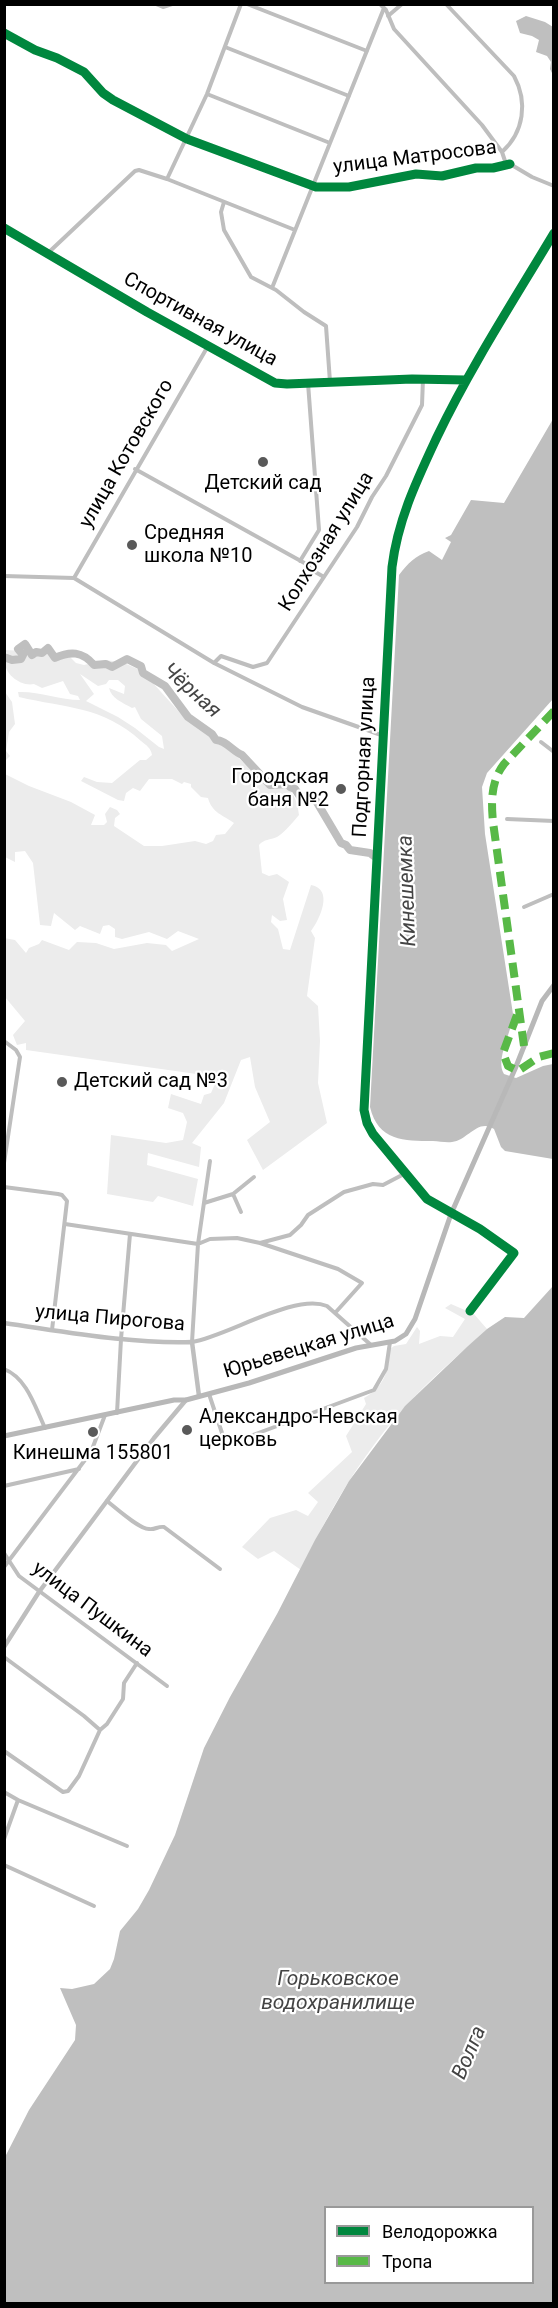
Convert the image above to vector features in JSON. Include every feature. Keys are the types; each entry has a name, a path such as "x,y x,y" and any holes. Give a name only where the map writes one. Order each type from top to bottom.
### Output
{"main road":[{"name":"Юрьевецкая улица","path":"4,1436 174,1400 186,1400 371,1345 390,1342 406,1334 415,1319 451,1214 515,1070 542,1001 554,985"}],"street":[{"path":"156,4 168,7 172,4"},
{"path":"167,178 207,94 242,4"},
{"path":"247,4 367,51"},
{"path":"380,4 394,29 482,125 502,152 505,161 554,186"},
{"path":"388,16 398,10 402,4"},
{"path":"446,4 514,76 521,89 521,123 512,143 502,152"},
{"path":"272,288 384,8"},
{"name":"улица Матросова","path":"4,33 84,72 108,97 187,139 313,186 349,187 416,174 442,176 476,168 493,168 510,164"},
{"path":"225,47 349,96"},
{"path":"207,94 330,143"},
{"path":"48,253 135,171 167,178 295,230"},
{"path":"224,202 221,212 224,230 251,277 272,288 326,326 330,382"},
{"name":"Спортивная улица","path":"4,228 275,383 466,380"},
{"name":"Подгорная улица","path":"470,1311 514,1253 480,1229 427,1199 404,1174 371,1131 364,1110 392,567 398,532 413,487 466,380 554,233"},
{"name":"улица Котовского","path":"74,579 135,469 208,346"},
{"name":"Колхозная улица","path":"214,663 221,657 253,667 267,663 357,527 414,423 422,405 423,379"},
{"path":"300,561 320,530 308,383"},
{"path":"135,469 300,561 324,577"},
{"path":"4,576 74,579 214,663 302,707 384,736"},
{"path":"541,742 554,752"},
{"path":"507,819 554,821"},
{"path":"524,907 554,894"},
{"path":"4,1041 16,1050 21,1058 4,1162"},
{"path":"199,1396 192,1342 198,1244 210,1161"},
{"path":"260,1243 290,1235 308,1215 344,1192 373,1184 383,1185 404,1174"},
{"path":"204,1203 233,1194 254,1177"},
{"path":"4,1187 58,1194 67,1202 52,1330"},
{"path":"233,1194 241,1212"},
{"path":"65,1224 198,1244 210,1239 237,1238 260,1243 338,1269 362,1283 335,1313"},
{"path":"117,1413 130,1234"},
{"name":"улица Пирогова","path":"4,1323 121,1339 192,1342 210,1338 285,1308 320,1303 327,1306 371,1345"},
{"path":"209,1394 226,1445 374,1390 386,1369 390,1342"},
{"path":"4,1369 16,1373 24,1384 45,1428"},
{"path":"4,1647 39,1592 186,1400"},
{"path":"4,1567 80,1469 91,1452 105,1415"},
{"path":"4,1486 80,1469"},
{"path":"107,1501 144,1529 164,1527 220,1569"},
{"name":"улица Пушкина","path":"4,1553 20,1576 39,1592 167,1686"},
{"path":"4,1657 100,1730"},
{"path":"4,1751 63,1792 68,1791 79,1776 100,1730 107,1724 123,1699 124,1683 137,1663"},
{"path":"4,1792 128,1846"},
{"path":"4,1839 18,1800"},
{"path":"4,1865 94,1906"}],"shaded area":[{"path":"5,650 66,653 76,663 84,665 104,660 122,662 142,671 181,714 234,754 267,784 286,787 294,796 299,815 277,837 259,845 262,873 269,876 277,874 289,882 283,899 287,920 280,921 272,915 271,922 278,929 283,949 290,950 311,885 322,892 323,905 311,931 315,938 307,996 318,1006 320,1041 318,1083 327,1123 263,1170 247,1140 270,1122 255,1087 250,1057 241,1060 224,1103 192,1143 201,1147 199,1167 148,1153 147,1165 198,1179 193,1206 158,1196 153,1202 107,1194 111,1135 166,1143 183,1140 187,1122 183,1113 168,1108 171,1094 201,1104 204,1095 211,1093 218,1077 26,1050 26,1043 17,1045 13,1035 25,1021 5,997 4,938 15,940 26,953 29,948 39,944 42,940 69,950 77,942 96,943 114,949 147,943 166,945 172,951 199,939 178,931 167,939 149,932 122,939 115,937 115,929 109,925 103,926 100,934 80,926 75,930 54,913 51,926 40,925 33,863 25,851 15,852 15,862 5,857 5,774 71,802 95,815 91,825 104,825 107,822 105,814 110,807 117,810 120,814 115,818 114,826 144,846 195,841 206,844 213,841 216,835 225,834 234,823 215,810 208,798 201,797 191,787 191,784 184,782 182,784 172,779 149,779 140,791 133,788 126,793 124,801 81,781 84,777 97,782 112,783 140,760 146,760 152,755 151,750 127,730 98,715 19,697 18,692 26,692 80,700 78,696 70,694 63,681 42,688 34,684 24,684 10,675 7,670 5,661 10,659","holes":["80,674 98,686 106,684 109,680 118,680 125,686 124,694 109,688 118,700 132,708 135,707 141,719 162,736 164,749 118,717 86,701 94,694"]},
{"path":"5,692 12,702 15,724 9,732 6,751 10,756 5,761"},
{"path":"451,1304 467,1311 471,1305 474,1314 487,1329 434,1378 388,1426 334,1506 301,1570 274,1551 258,1559 242,1547 270,1518 296,1510 308,1516 318,1502 308,1493 352,1452 346,1436 366,1404 364,1398 377,1389 384,1378 390,1349 406,1344 417,1327 420,1331 419,1344 440,1336 453,1337 465,1319 445,1308"}],"water":[{"path":"526,16 553,27 553,75 550,69 551,62 547,56 536,52 539,40 520,33 516,21"},
{"name":"Кинешемка","path":"553,419 553,699 487,773 482,787 485,834 513,1014 501,1061 502,1068 504,1074 516,1078 553,1064 553,1159 505,1151 494,1129 488,1126 478,1128 452,1142 394,1137 379,1127 370,1107 399,575 412,560 429,551 442,560 451,542 445,538 451,535 471,500 504,503"},
{"name":"Горьковское водохранилище","path":"553,1286 553,2303 5,2303 5,2157 29,2110 75,2040 76,2025 60,1988 72,1989 94,1984 110,1969 120,1931 138,1909 149,1890 175,1835 204,1748 349,1481 405,1406 487,1329 505,1317 524,1318"}],"waterway":[{"name":"Чёрная","path":"4,657 12,660 21,659 23,655 18,649 25,644 32,655 36,652 42,653 48,648 55,658 66,654 76,654 85,657 94,665 106,664 112,667 127,659 141,666 143,673 165,686 188,717 212,734 216,740 242,755 270,785 289,784 301,798 312,794 341,843 350,850 370,853 374,856"}],"marked path":[{"path":"524,1046 493,822 492,799 494,784 504,764 554,711"},
{"path":"517,1015 503,1053 508,1066 518,1071 539,1057 554,1053"}],"cycle path":[{"path":"4,33 84,72 103,93 113,100 187,139 316,187 349,187 416,174 442,176 476,168 493,168 510,164"},
{"path":"4,228 147,312 275,383 412,379 466,380"},
{"path":"470,1311 514,1253 480,1229 427,1199 373,1134 364,1110 392,567 404,516 437,437 478,359 554,233"}],"place":[{"name":"Детский сад","path":"263,462"},
{"name":"Средняя школа №10","path":"132,545"},
{"name":"Городская баня №2","path":"341,789"},
{"name":"Детский сад №3","path":"62,1082"},
{"name":"Александро-Невская церковь","path":"187,1430"},
{"name":"Кинешма 155801","path":"93,1432"}],"water label":[{"name":"Волга","path":"470,2053"}]}
